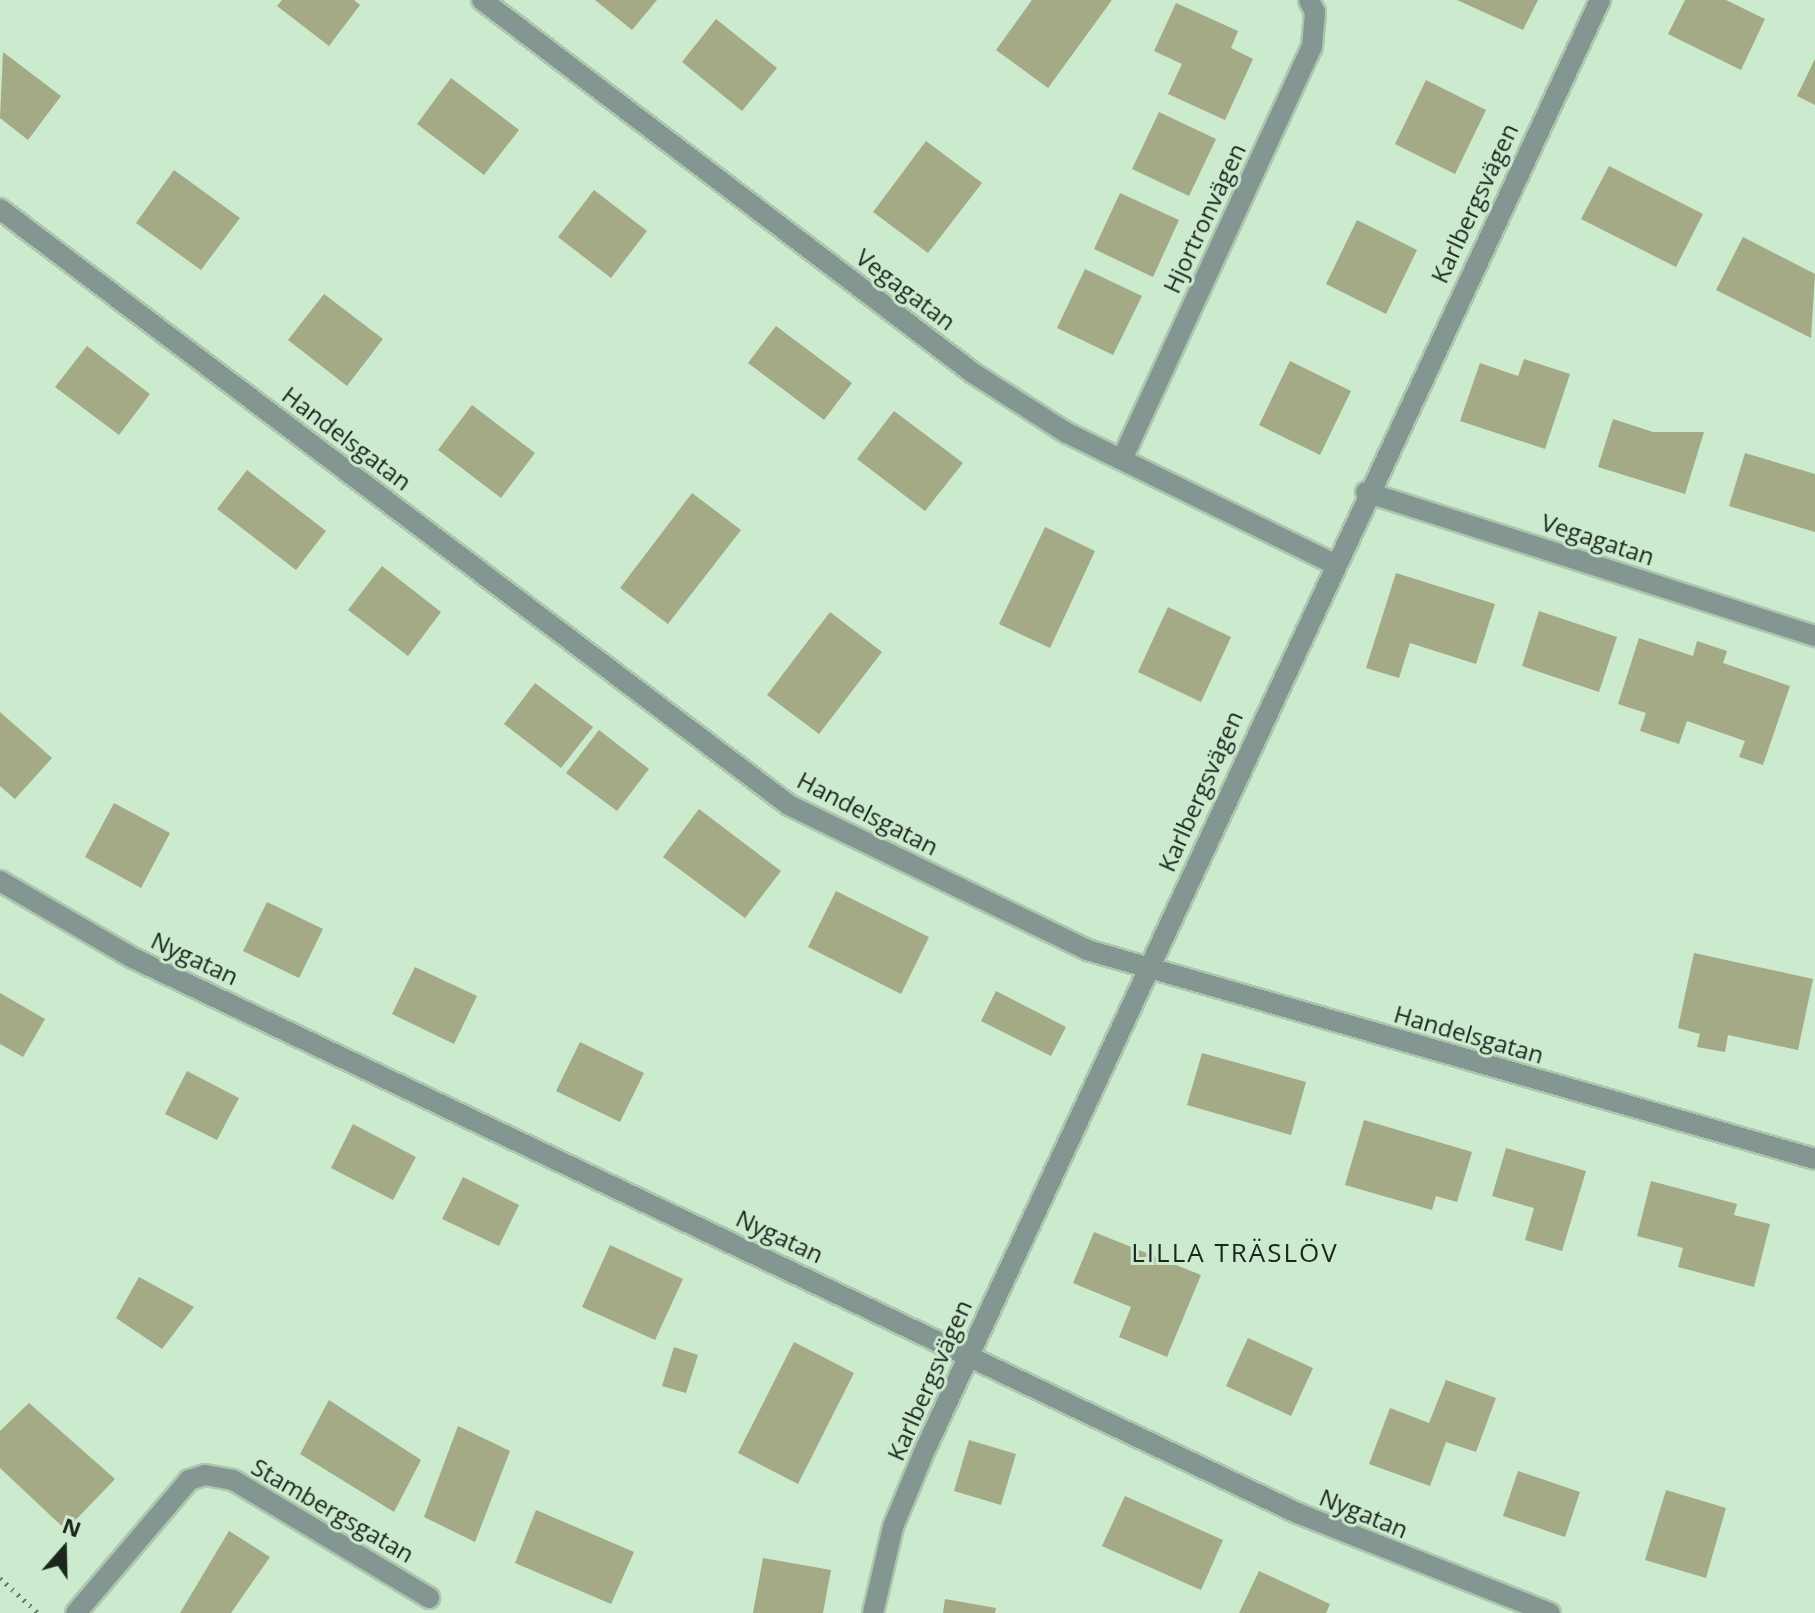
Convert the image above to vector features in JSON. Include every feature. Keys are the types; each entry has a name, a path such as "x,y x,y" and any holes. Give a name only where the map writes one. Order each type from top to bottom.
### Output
{"street":[{"name":"Vegagatan","path":"482,0 973,373 1067,433 1124,455 1332,563"},
{"name":"Hjortronvägen","path":"1124,455 1312,47 1315,12 1309,0"},
{"name":"Karlbergsvägen","path":"873,1613 893,1527 968,1354 1332,563 1600,0"},
{"name":"Handelsgatan","path":"0,209 789,805 1087,950 1147,970 1815,1159"},
{"name":"Vegagatan","path":"1366,492 1815,636"},
{"name":"Nygatan","path":"0,881 133,958 1297,1513 1550,1613"},
{"name":"Stambergsgatan","path":"76,1613 189,1480 205,1475 233,1480 429,1598"}],"path":[{"path":"0,1578 38,1613"}],"building":[{"path":"282,0 354,0 360,5 329,46 277,6"},
{"path":"595,0 657,0 632,30"},
{"path":"1032,0 1112,0 1048,88 996,50"},
{"path":"1457,0 1538,0 1523,30"},
{"path":"1685,0 1726,0 1765,19 1741,70 1668,34"},
{"path":"1176,3 1238,31 1231,48 1253,59 1225,120 1168,94 1182,64 1154,51"},
{"path":"716,19 777,68 742,111 682,62"},
{"path":"3,52 61,96 28,140 0,118"},
{"path":"1815,59 1815,105 1797,96"},
{"path":"451,78 519,130 484,175 417,124"},
{"path":"1426,80 1486,110 1455,174 1395,144"},
{"path":"1159,112 1216,139 1189,196 1132,169"},
{"path":"926,141 982,183 928,253 873,212"},
{"path":"1609,166 1703,214 1676,267 1581,219"},
{"path":"174,170 240,218 201,270 136,223"},
{"path":"594,190 647,231 611,278 558,237"},
{"path":"1120,193 1179,220 1153,277 1094,249"},
{"path":"1357,220 1417,250 1386,314 1326,284"},
{"path":"1743,237 1815,274 1811,338 1716,290"},
{"path":"1085,269 1142,296 1113,355 1057,328"},
{"path":"324,294 383,339 347,386 288,340"},
{"path":"776,326 852,383 824,420 748,363"},
{"path":"87,346 150,394 119,435 55,387"},
{"path":"1524,359 1570,374 1545,449 1460,421 1480,363 1518,376"},
{"path":"1290,361 1351,391 1320,455 1259,425"},
{"path":"472,405 535,453 501,498 438,450"},
{"path":"894,411 963,463 925,511 857,459"},
{"path":"1613,419 1653,432 1704,432 1685,494 1598,467"},
{"path":"1745,453 1815,474 1815,532 1729,506"},
{"path":"247,470 326,531 296,570 217,509"},
{"path":"692,493 741,530 668,624 620,588"},
{"path":"1045,527 1095,551 1050,648 999,624"},
{"path":"382,566 441,612 408,656 348,610"},
{"path":"1396,573 1495,604 1476,664 1410,643 1399,678 1366,668"},
{"path":"1168,607 1231,637 1201,702 1138,672"},
{"path":"1539,611 1617,637 1599,692 1522,666"},
{"path":"830,612 882,652 819,734 767,695"},
{"path":"1639,638 1693,656 1697,641 1727,651 1723,663 1790,686 1763,765 1739,757 1745,741 1687,721 1679,744 1640,731 1646,713 1618,704"},
{"path":"535,683 593,727 561,768 504,724"},
{"path":"0,712 52,758 15,799 0,786"},
{"path":"599,730 649,769 617,811 566,773"},
{"path":"114,803 170,833 141,888 85,857"},
{"path":"699,809 781,871 745,918 663,857"},
{"path":"836,891 929,937 901,994 808,947"},
{"path":"267,902 323,929 299,978 243,951"},
{"path":"1694,953 1813,979 1798,1050 1728,1035 1725,1052 1697,1047 1700,1034 1678,1028"},
{"path":"415,967 477,996 454,1044 392,1014"},
{"path":"996,991 1066,1027 1051,1056 981,1021"},
{"path":"0,993 45,1019 23,1057 0,1044"},
{"path":"580,1042 644,1073 620,1122 556,1091"},
{"path":"1202,1053 1306,1082 1291,1135 1187,1105"},
{"path":"187,1071 239,1098 217,1140 165,1114"},
{"path":"1364,1120 1472,1152 1457,1202 1436,1196 1432,1210 1345,1185"},
{"path":"353,1124 416,1157 393,1200 331,1168"},
{"path":"1506,1148 1586,1171 1562,1251 1525,1240 1534,1208 1492,1196"},
{"path":"463,1177 519,1205 499,1246 442,1219"},
{"path":"1651,1181 1737,1204 1734,1215 1770,1224 1754,1287 1678,1267 1683,1248 1637,1236"},
{"path":"1094,1232 1201,1275 1167,1357 1119,1337 1131,1307 1073,1283"},
{"path":"610,1245 683,1279 655,1340 582,1307"},
{"path":"139,1277 194,1307 162,1349 116,1318"},
{"path":"1248,1338 1313,1368 1291,1416 1226,1386"},
{"path":"794,1342 854,1373 798,1484 738,1453"},
{"path":"674,1347 698,1355 686,1393 662,1386"},
{"path":"1446,1380 1496,1398 1476,1452 1446,1442 1430,1486 1369,1464 1390,1408 1429,1423"},
{"path":"329,1400 421,1460 394,1512 300,1454"},
{"path":"29,1403 115,1479 66,1530 0,1468 0,1431"},
{"path":"458,1426 510,1451 475,1542 424,1517"},
{"path":"969,1440 1016,1454 1001,1505 954,1491"},
{"path":"1518,1471 1580,1492 1565,1537 1503,1516"},
{"path":"1666,1490 1726,1508 1706,1578 1645,1560"},
{"path":"1125,1496 1223,1540 1201,1590 1102,1546"},
{"path":"536,1510 634,1552 611,1604 515,1563"},
{"path":"229,1531 270,1557 231,1613 180,1613"},
{"path":"763,1558 831,1570 823,1613 753,1613"},
{"path":"1259,1571 1330,1604 1326,1613 1239,1613"},
{"path":"945,1599 996,1608 995,1613 943,1613"}],"district":[{"name":"LILLA TRÄSLÖV","path":"1235,1253"}]}
